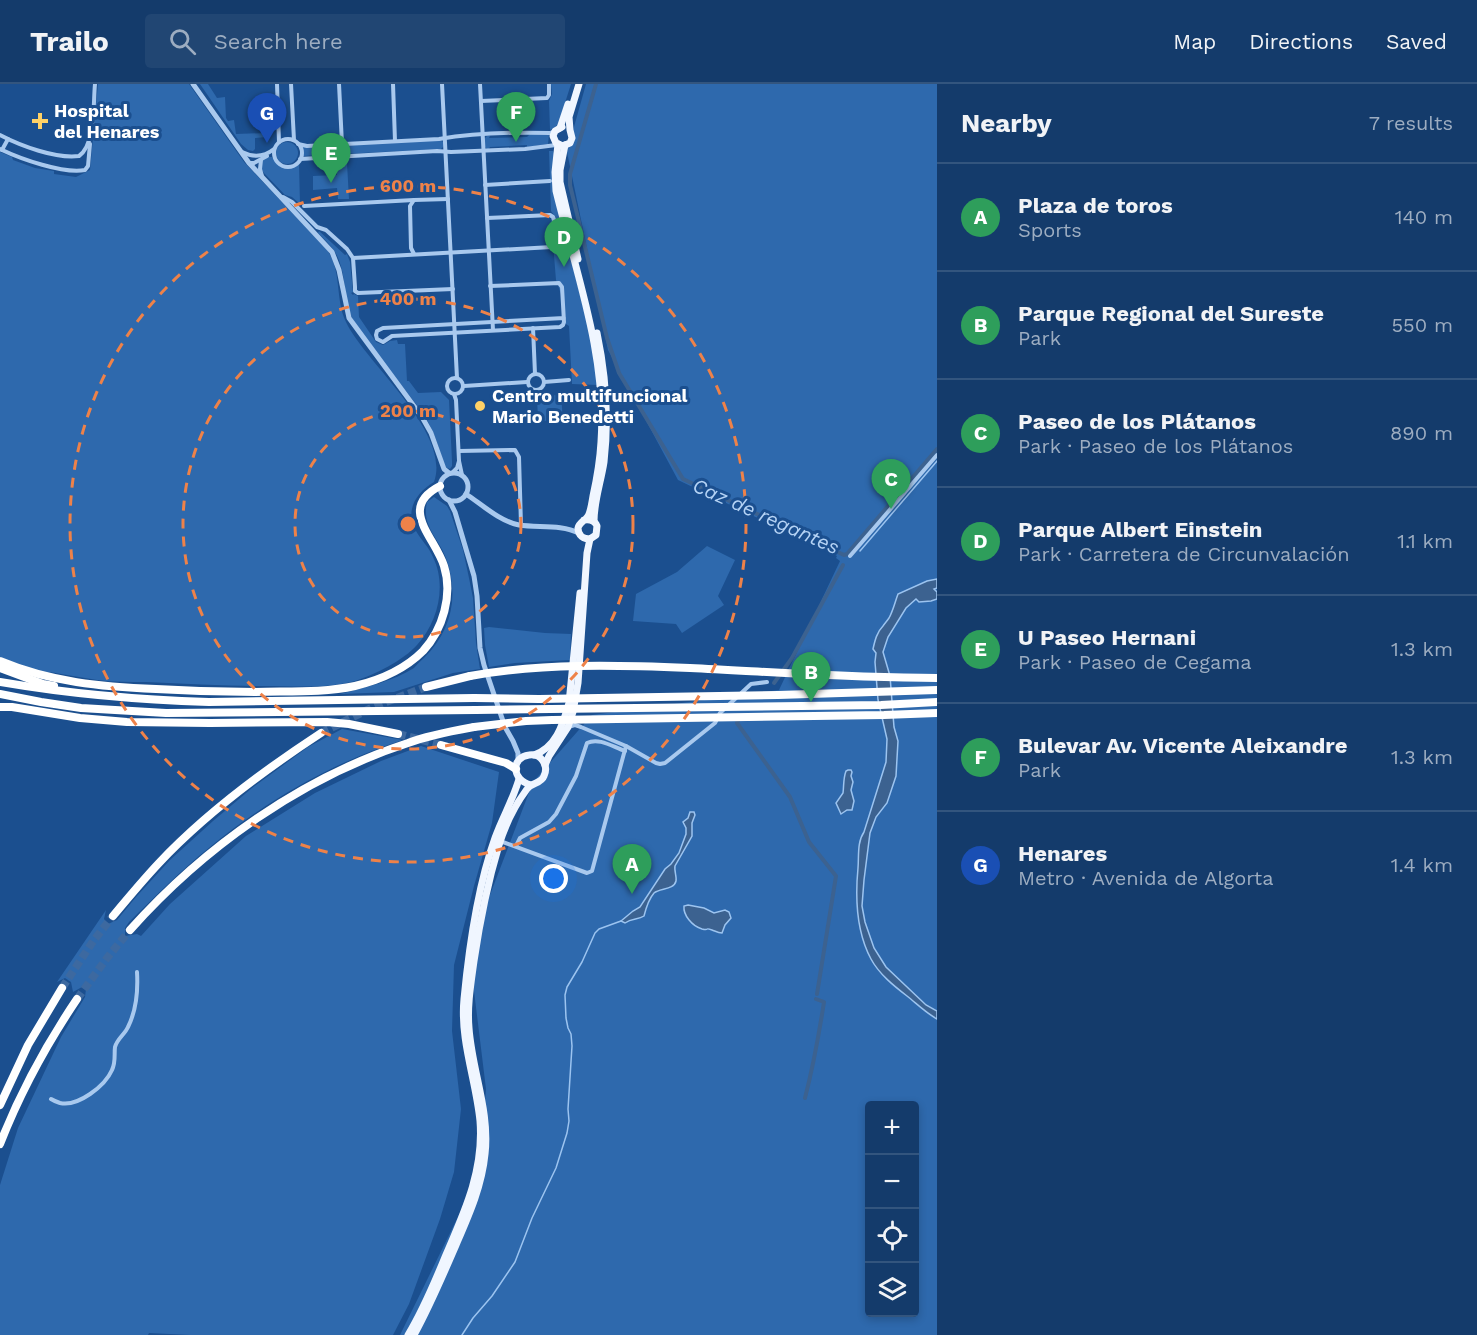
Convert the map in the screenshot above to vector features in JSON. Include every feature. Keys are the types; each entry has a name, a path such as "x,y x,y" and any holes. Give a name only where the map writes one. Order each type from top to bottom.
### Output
{"highway":[{"path":"0,661 45,677 85,684 211,692 335,689 354,686 394,672 422,652 435,634 443,617 447,591 444,568 438,551 419,516 421,502 441,482"},
{"path":"426,687 470,676 538,667 635,666 937,678"},
{"path":"0,668 43,684 84,695"},
{"path":"0,682 84,695 209,702 778,695 937,690"},
{"path":"0,694 81,708 166,713 825,706 937,702"},
{"path":"0,705 40,702"},
{"path":"0,705 80,718 127,722 327,722 398,734"},
{"path":"130,930 153,904 206,857 237,833 299,792 333,773 384,751 437,734 474,727 552,720 884,715 937,712"},
{"path":"113,916 159,863 209,815 261,774 321,733"},
{"path":"441,745 517,766"},
{"path":"0,1105 28,1045 62,987"},
{"path":"0,1144 44,1050 76,999"},
{"path":"0,1155 13,1112"}],"main road":[{"path":"574,84 554,138 560,145 561,191 596,328 606,398 604,463 594,521 598,531 596,535 583,531"},
{"path":"560,145 571,140 570,111 579,84"},
{"path":"558,129 564,127 570,130"},
{"path":"408,1335 429,1294 467,1206 479,1163 479,1119 465,1039 464,1000 472,934 484,877 495,839 516,792 519,779 517,766 522,757 546,750 557,735 569,703 584,548 583,531 589,515 599,462 602,399 592,329 556,191 555,172 560,145"},
{"path":"545,765 568,727 573,712 578,683 587,554 583,531 589,519 594,521"},
{"path":"519,779 531,785 543,779 546,773 542,760 531,755"},
{"path":"414,1335 430,1306 467,1219 477,1194 484,1164 486,1124 469,1030 469,999 483,901 500,841 510,817 531,785"}],"street":[{"path":"8,139 1,150 50,167 83,171 88,166 95,84"},
{"path":"193,84 249,163 332,252 339,270 349,318 422,417 431,433 444,469 462,475"},
{"path":"277,84 279,142"},
{"path":"274,149 274,156 279,163 286,166 294,165 300,159 302,152 296,142 291,84"},
{"path":"339,84 342,144"},
{"path":"393,84 395,141"},
{"path":"442,84 457,378"},
{"path":"480,84 493,330"},
{"path":"481,102 545,98 549,96 549,84"},
{"path":"249,163 250,160 263,156 274,149 279,142 287,139 307,146 550,133 558,129"},
{"path":"0,135 36,149 55,154 79,156 86,160 86,167 83,171"},
{"path":"79,156 85,150 90,138"},
{"path":"300,159 437,151 525,149 560,145"},
{"path":"549,146 558,154"},
{"path":"240,151 252,156 274,156"},
{"path":"263,156 260,168 266,182"},
{"path":"485,185 550,181"},
{"path":"277,194 292,202 317,227 326,230 347,249 353,258 355,287 358,293 453,289"},
{"path":"304,206 448,199"},
{"path":"414,200 409,208 411,248 414,255"},
{"path":"353,258 552,248 554,246 554,220 550,215 487,218"},
{"path":"490,286 560,283 562,286 564,318 563,325 560,327 392,336 383,342 376,334 382,328 564,318"},
{"path":"533,328 535,374"},
{"path":"535,374 542,377 544,382 542,388 537,390 530,388 527,382 530,376 535,374"},
{"path":"457,378 462,380 464,386 462,391 456,394 449,391 447,384 449,380 457,378"},
{"path":"544,382 569,380"},
{"path":"464,386 527,382"},
{"path":"449,500 456,501 466,494 468,484 462,475 459,461 456,394"},
{"path":"459,451 515,450 519,457 521,525"},
{"path":"438,455 442,494 449,500 455,512 471,564 476,588 479,636 484,665 505,727 518,753 517,766"},
{"path":"850,556 937,455"},
{"path":"441,482 457,468 459,461"},
{"path":"466,494 509,522 583,531"},
{"path":"455,512 456,501"},
{"path":"568,727 575,725 656,763 665,763 716,723 720,714 751,684 767,682"},
{"path":"573,712 574,719 580,727"},
{"path":"516,846 520,838 549,822 556,814 576,776 587,743 592,740 625,749"},
{"path":"513,741 531,755"},
{"path":"500,841 587,873 592,871 625,749"},
{"path":"51,1099 61,1104 75,1102 106,1080 113,1069 116,1046 129,1026 136,995 137,972"}],"shaded area":[{"path":"98,84 189,84 244,162 328,251 335,268 346,322 356,339 419,420 431,442 436,462 434,482 418,496 411,516 416,531 431,553 437,568 440,592 438,603 430,626 417,645 380,671 344,684 298,687 121,682 34,670 0,657 0,152 12,157 13,160 35,168 54,171 54,174 76,177 90,170"},
{"path":"200,84 208,84 217,98 225,97 226,118 228,121 234,120 236,134 267,133 267,137 255,138 253,151 241,144"},
{"path":"551,84 571,84 558,125 550,130 549,101 552,94"},
{"path":"586,84 937,84 937,1335 400,1335 479,1174 486,1089 469,950 533,782 592,715 779,690 840,561 836,558 837,556 678,480 608,350 567,152"},
{"path":"530,134 549,135 548,144 527,147 527,145 490,147 488,150 485,147 484,139 487,136 490,136 489,138 527,137"},
{"path":"440,140 443,142 441,149 303,156 303,147"},
{"path":"287,142 295,145 298,153 295,161 287,164 279,161 276,153 279,145"},
{"path":"549,151 553,151 555,156 554,193 590,334 598,385 572,384 569,326 563,322 561,294 556,280 551,219 555,217 551,211"},
{"path":"267,157 272,157 284,167 299,164 300,204 292,197 285,195 263,172 262,161"},
{"path":"347,163 349,199 338,199 337,188 313,190 313,176 337,175 337,164"},
{"path":"319,231 345,255 347,254 350,262 353,292 351,293 358,296 359,317 376,342 383,345 397,340 398,344 405,344 407,381 418,393 441,392 449,400 452,461 450,469 445,467 427,420 360,333 350,313 338,258 318,233"},
{"path":"561,395 563,420 538,421 537,396"},
{"path":"434,497 450,511 463,550 473,598 480,669 453,673 394,692 340,694 368,687 406,673 414,668 441,637 450,613 452,588 447,561 427,519 427,502"},
{"path":"707,546 735,560 718,596 724,605 682,633 676,624 633,621 636,594 677,572"},
{"path":"937,579 937,588 934,589 937,592 937,599 919,602 916,599 906,608 888,637 883,652 890,676 894,727 898,741 896,776 887,803 876,817 870,833 862,906 874,948 886,967 926,1005 937,1011 937,1019 892,984 874,964 862,937 857,891 860,840 886,762 887,739 878,700 876,653 873,649 876,636 888,619 898,594"},
{"path":"484,628 571,634 570,660 489,667"},
{"path":"342,729 403,740 326,771 254,814 210,847 168,884 129,922 125,928 125,936 137,934 141,936 170,904 246,836 315,793 381,761 421,746 499,772 492,823 454,965 452,1031 461,1109 454,1172 440,1219 409,1304 393,1335 149,1333 148,1335 0,1335 0,1185 18,1128 61,1037 85,997 86,989 82,987 73,992 71,982 65,978 57,982 106,910 104,919 108,924 117,920 170,860 213,821 252,788 308,747"},
{"path":"848,770 852,772 851,790 854,801 852,810 841,814 836,803 843,793 844,777"},
{"path":"690,812 694,812 695,815 692,823 692,836 675,866 675,884 654,893 644,916 625,923 621,921 640,907 665,869 679,853 686,834 683,822 688,818"},
{"path":"684,906 704,908 714,913 725,910 729,912 731,918 722,933 702,929 692,923 687,916"}],"waterway":[{"name":"Caz de regantes","path":"596,84 570,174 570,185 607,338 619,373 683,479 844,555 937,449"},
{"path":"860,551 937,461"},
{"path":"774,683 792,658 843,565"},
{"path":"738,721 737,723 790,797 809,842 836,876 817,994"},
{"path":"462,1335 515,1262 532,1218 556,1168 569,1121 572,1046 566,1018 567,987 582,962 595,933 599,929 621,921"},
{"path":"805,1098 824,1002 816,999"}],"tunnel":[{"path":"321,733 373,707 426,687"},
{"path":"398,734 441,745"},
{"path":"62,988 113,916"},
{"path":"77,999 130,930"}],"place":[{"name":"Hospital del Henares","path":"40,121"},
{"name":"Bulevar Av. Vicente Aleixandre","path":"516,142"},
{"name":"Henares","path":"267,143"},
{"name":"U Paseo Hernani","path":"331,183"},
{"name":"Parque Albert Einstein","path":"564,267"},
{"name":"Centro multifuncional Mario Benedetti","path":"480,406"},
{"name":"Paseo de los Plátanos","path":"891,509"},
{"name":"Parque Regional del Sureste","path":"811,702"},
{"name":"Plaza de toros","path":"632,894"}]}
